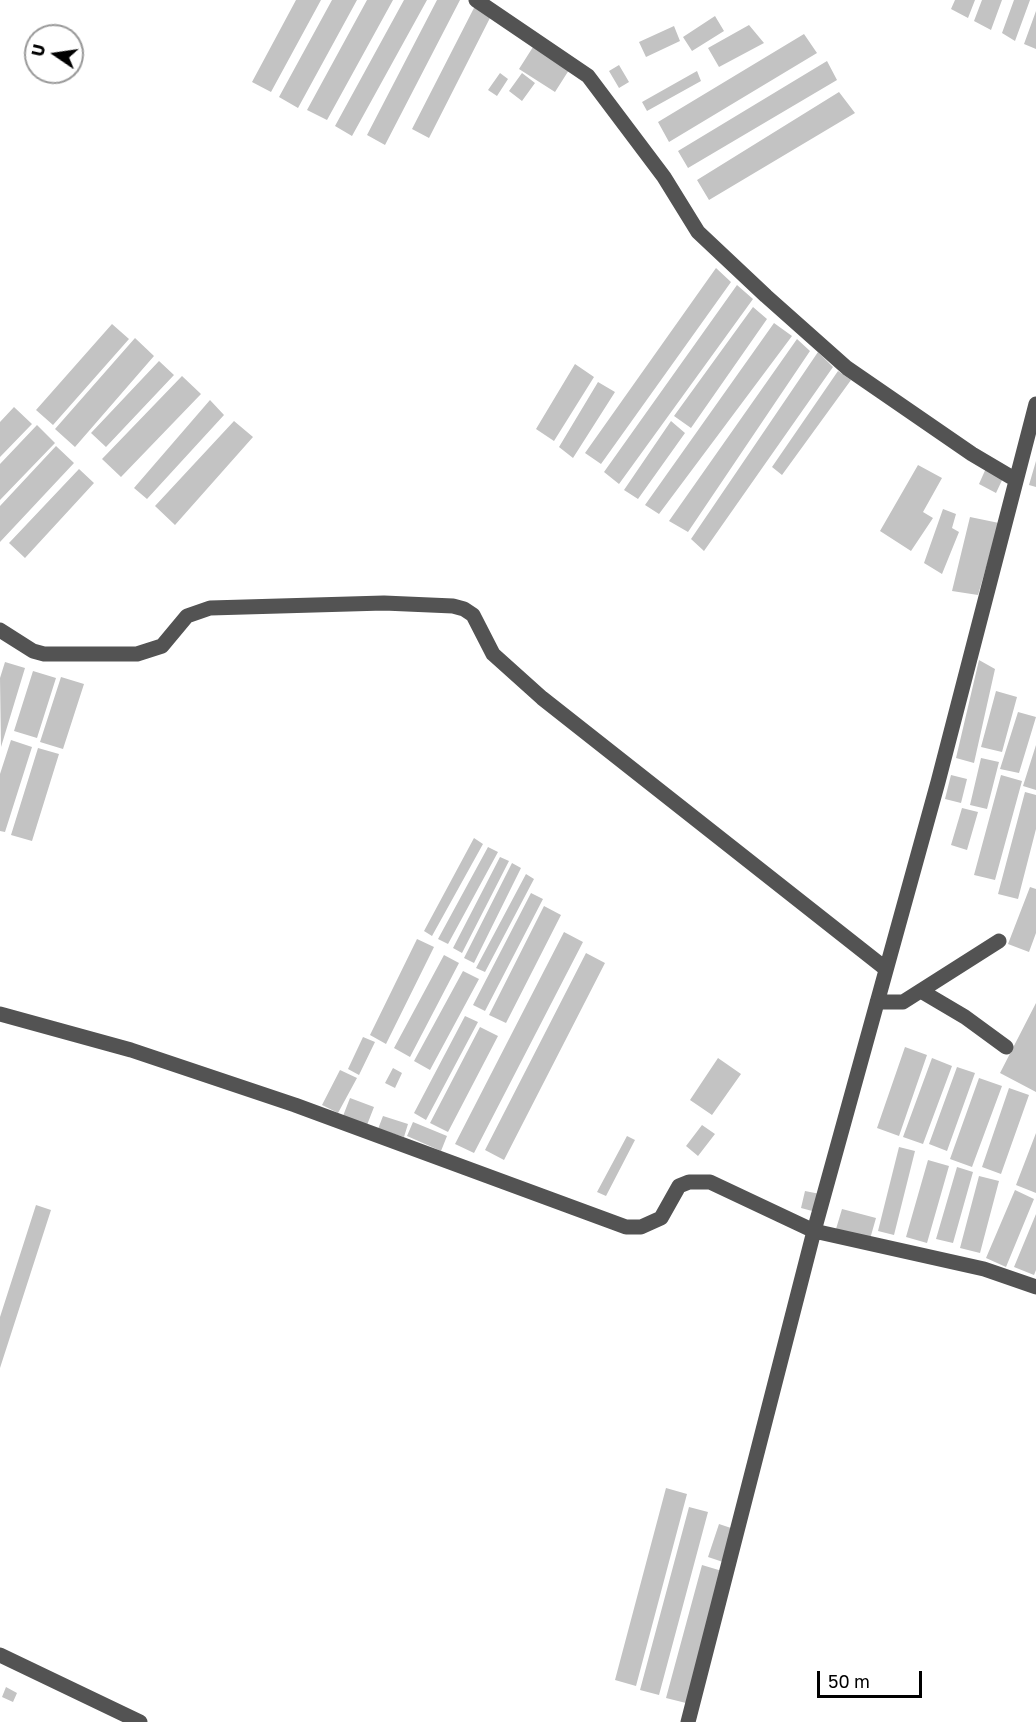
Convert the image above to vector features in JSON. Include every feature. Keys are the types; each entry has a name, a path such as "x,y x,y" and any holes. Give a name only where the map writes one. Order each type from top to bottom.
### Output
{"street":[{"path":"477,0 588,76 664,177 698,232 766,296 847,368 972,454 1016,480"},
{"path":"688,1722 814,1231 938,782 1036,404"},
{"path":"0,630 33,651 44,654 137,654 162,646 187,616 210,608 384,603 464,609 473,615 480,625 493,654 542,698 886,969"},
{"path":"877,1002 898,1005 999,941"},
{"path":"921,991 965,1017 1006,1047"},
{"path":"0,1014 131,1050 295,1105 627,1227 642,1227 661,1218 679,1186 699,1181 710,1182 814,1231 984,1269 1036,1287"},
{"path":"0,1655 140,1722"}],"building":[{"path":"296,0 321,0 271,92 252,82"},
{"path":"332,0 357,0 298,108 279,97"},
{"path":"367,0 393,0 327,120 307,110"},
{"path":"404,0 427,0 352,136 335,126"},
{"path":"437,0 460,0 385,145 367,135"},
{"path":"955,0 975,0 968,18 951,9"},
{"path":"982,0 1002,0 991,30 974,21"},
{"path":"1014,0 1030,0 1015,41 1002,33"},
{"path":"476,4 493,12 429,138 412,129"},
{"path":"1036,11 1036,49 1024,44"},
{"path":"715,16 724,31 692,51 683,37"},
{"path":"749,25 764,43 719,67 708,48"},
{"path":"674,26 680,41 646,57 639,42"},
{"path":"804,34 817,53 669,142 658,122"},
{"path":"533,47 569,70 555,92 519,69"},
{"path":"827,61 837,80 688,168 678,151"},
{"path":"619,65 629,82 619,88 609,71"},
{"path":"697,71 701,81 647,111 642,102"},
{"path":"500,73 508,79 497,96 488,90"},
{"path":"522,73 535,83 522,101 509,91"},
{"path":"839,92 855,113 709,200 697,180"},
{"path":"716,268 731,282 601,464 585,453"},
{"path":"737,285 753,299 619,484 604,472"},
{"path":"753,307 767,319 691,428 674,416"},
{"path":"774,323 792,336 659,514 645,505"},
{"path":"112,324 129,339 53,425 36,410"},
{"path":"135,338 154,356 75,447 55,429"},
{"path":"797,339 810,351 688,532 669,521"},
{"path":"818,352 833,367 704,551 691,539"},
{"path":"159,361 174,375 106,447 91,433"},
{"path":"575,364 594,377 554,441 536,429"},
{"path":"838,371 851,380 782,475 772,467"},
{"path":"182,376 201,394 121,477 102,459"},
{"path":"598,382 615,392 573,458 559,447"},
{"path":"210,400 224,415 147,499 134,488"},
{"path":"14,407 32,424 0,457 0,422"},
{"path":"234,421 253,437 175,525 155,506"},
{"path":"671,421 685,433 638,499 624,490"},
{"path":"37,425 55,443 0,500 0,464"},
{"path":"56,446 74,463 0,542 0,506"},
{"path":"1036,461 1036,487 1029,485"},
{"path":"918,465 942,478 923,512 933,518 911,551 880,531"},
{"path":"987,466 1004,476 996,493 979,484"},
{"path":"79,469 94,483 25,558 9,543"},
{"path":"943,509 956,514 952,528 959,532 942,574 924,563"},
{"path":"970,517 999,523 978,595 952,591"},
{"path":"979,660 995,669 974,763 956,758"},
{"path":"5,662 25,668 1,747 0,678"},
{"path":"33,671 56,678 37,738 14,731"},
{"path":"61,677 84,684 63,749 40,742"},
{"path":"996,691 1017,697 1002,752 981,747"},
{"path":"1018,712 1036,717 1019,773 1000,769"},
{"path":"11,740 32,747 5,832 0,831 0,774"},
{"path":"1036,745 1036,790 1023,786"},
{"path":"38,748 59,754 32,841 11,835"},
{"path":"981,758 999,762 987,809 970,805"},
{"path":"951,775 967,779 961,803 945,799"},
{"path":"1001,775 1022,781 995,880 974,875"},
{"path":"1025,792 1036,795 1036,829 1018,899 998,894"},
{"path":"962,808 978,812 967,850 951,845"},
{"path":"474,838 483,844 432,936 424,931"},
{"path":"488,847 498,852 448,944 438,939"},
{"path":"500,857 509,861 462,953 453,948"},
{"path":"512,863 521,868 474,963 464,958"},
{"path":"526,874 534,879 485,972 476,968"},
{"path":"1030,887 1036,889 1036,933 1029,952 1008,944"},
{"path":"531,893 543,899 485,1011 473,1005"},
{"path":"544,906 561,915 506,1023 489,1015"},
{"path":"564,932 583,942 474,1153 455,1144"},
{"path":"417,939 434,947 386,1044 370,1035"},
{"path":"586,953 605,963 504,1160 485,1150"},
{"path":"444,955 459,963 410,1057 394,1048"},
{"path":"463,971 479,979 430,1070 414,1061"},
{"path":"1036,1003 1036,1092 1000,1073"},
{"path":"465,1016 478,1022 426,1120 414,1113"},
{"path":"480,1027 498,1036 448,1132 430,1123"},
{"path":"363,1037 375,1042 359,1075 348,1069"},
{"path":"905,1047 927,1055 899,1136 877,1128"},
{"path":"718,1058 741,1074 712,1115 690,1100"},
{"path":"932,1058 952,1066 923,1144 903,1137"},
{"path":"957,1067 975,1073 947,1151 929,1144"},
{"path":"393,1068 402,1073 395,1088 385,1083"},
{"path":"340,1070 357,1078 338,1113 322,1105"},
{"path":"979,1078 1002,1086 972,1167 950,1159"},
{"path":"1009,1088 1029,1095 1001,1174 982,1167"},
{"path":"350,1098 374,1107 367,1125 343,1116"},
{"path":"383,1116 408,1124 404,1137 378,1129"},
{"path":"413,1122 447,1136 441,1151 407,1136"},
{"path":"702,1125 715,1134 698,1156 686,1146"},
{"path":"1036,1133 1036,1193 1016,1185"},
{"path":"627,1136 635,1140 606,1196 597,1192"},
{"path":"899,1147 915,1151 894,1235 878,1231"},
{"path":"928,1160 949,1166 927,1243 906,1237"},
{"path":"957,1167 973,1172 953,1243 936,1239"},
{"path":"979,1176 999,1181 980,1253 960,1248"},
{"path":"1015,1190 1034,1199 1006,1267 986,1258"},
{"path":"805,1191 820,1194 816,1212 801,1208"},
{"path":"36,1205 51,1210 0,1368 0,1317"},
{"path":"842,1209 876,1218 870,1239 836,1229"},
{"path":"1036,1214 1036,1270 1034,1275 1014,1267"},
{"path":"666,1488 687,1494 636,1686 615,1680"},
{"path":"689,1507 708,1512 659,1695 640,1690"},
{"path":"719,1524 734,1529 723,1562 708,1557"},
{"path":"702,1565 722,1571 686,1703 666,1698"},
{"path":"6,1687 17,1693 13,1702 2,1697"}]}
